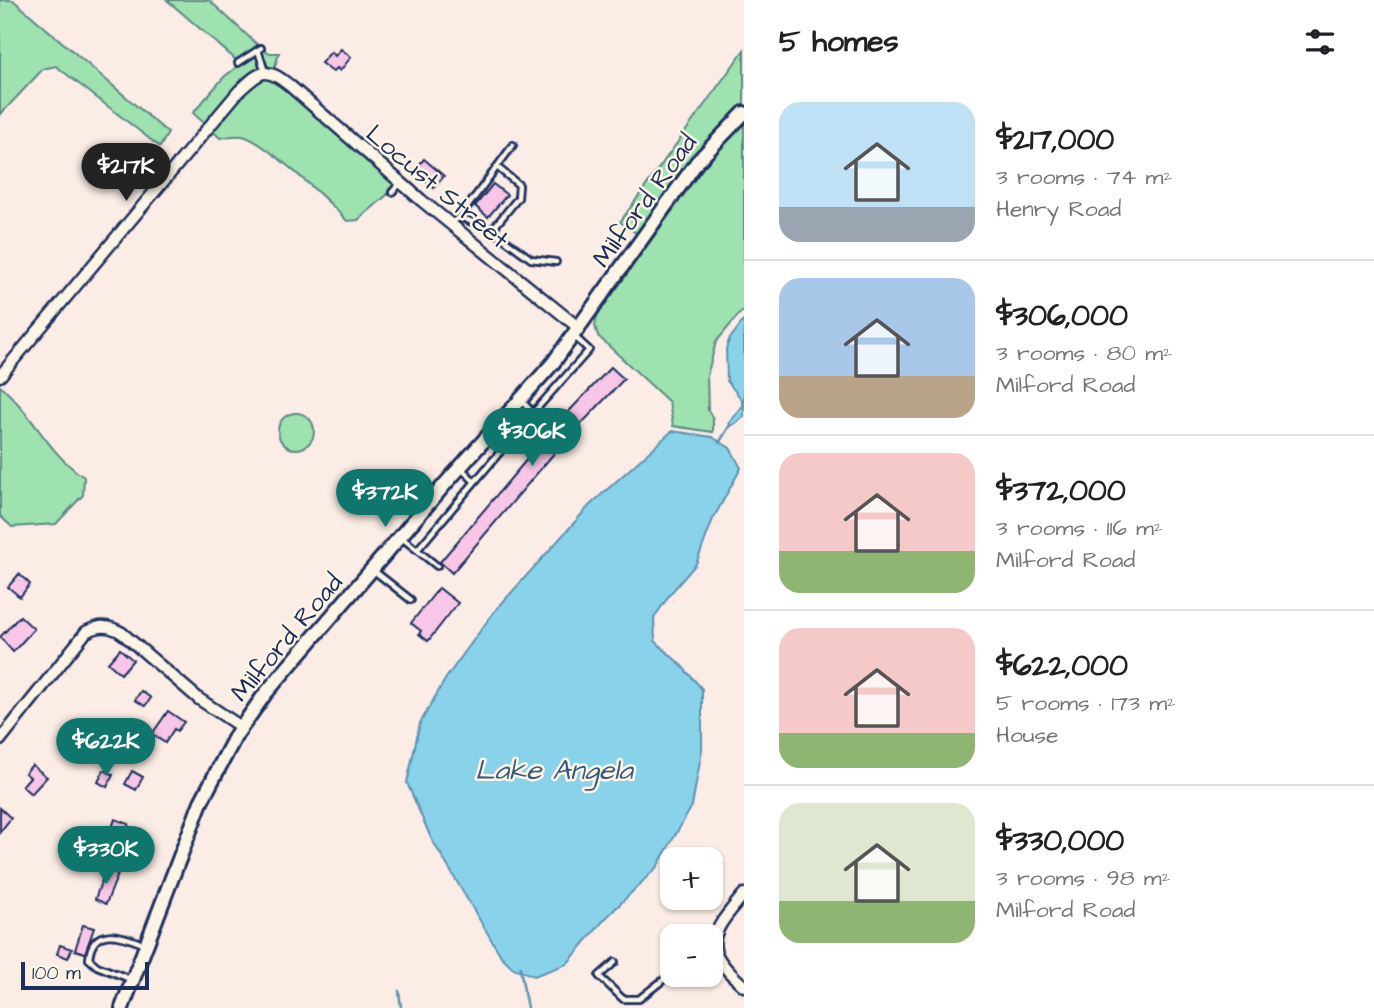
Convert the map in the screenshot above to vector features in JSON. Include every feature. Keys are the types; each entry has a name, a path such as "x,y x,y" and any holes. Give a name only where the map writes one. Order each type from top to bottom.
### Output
{"street":[{"name":"Locust Street","path":"269,73 576,332"},
{"path":"0,376 239,91 253,79 269,73"},
{"name":"Milford Road","path":"122,1008 201,802 241,727 265,694 372,569 553,363 697,162 744,113"},
{"path":"0,740 86,632 100,626 114,628 122,633 199,699 241,727"},
{"path":"719,924 744,894"},
{"path":"723,967 744,986"}],"lane":[{"path":"238,63 260,49 269,73"},
{"path":"450,224 460,217 513,145"},
{"path":"492,230 518,198 519,184 497,167"},
{"path":"392,192 401,183"},
{"path":"460,217 492,230 531,259 556,262"},
{"path":"418,549 589,351 576,332"},
{"path":"520,400 532,414"},
{"path":"460,467 474,481"},
{"path":"401,536 437,566"},
{"path":"372,569 411,600"},
{"path":"134,980 97,966 89,959 93,943 101,936 110,935 128,937 147,946"},
{"path":"615,962 599,976 623,999 639,999 660,982"}],"green space":[{"path":"0,0 13,0 168,133 160,147 56,66 43,69 0,115"},
{"path":"167,0 209,0 261,48 270,53 279,53 273,73 401,183 358,220 347,221 312,187 264,148 242,136 220,138 193,113 224,77 239,65"},
{"path":"744,50 744,114 643,238 620,222"},
{"path":"744,124 744,311 716,342 707,376 708,410 713,419 713,432 673,426 669,402 598,336 595,326 597,316 702,169"},
{"path":"0,386 22,408 61,457 84,477 83,495 56,524 12,527 0,516"},
{"path":"296,413 309,418 314,431 309,444 296,449 283,444 278,431 283,418"}],"water":[{"path":"744,320 744,417 731,426 729,423 742,407 742,400 727,381 726,349 729,340"},
{"name":"Lake Angela","path":"672,431 712,437 730,448 741,468 713,519 696,564 670,594 654,618 655,641 702,689 702,750 692,806 668,847 660,847 660,862 657,867 604,920 567,964 534,976 513,968 501,956 431,838 407,783 420,723 446,678 494,612 590,505"}],"building":[{"path":"341,49 351,57 340,71 337,68 333,72 321,63 331,52 335,56"},
{"path":"424,159 444,176 434,188 414,171"},
{"path":"493,184 507,195 488,217 475,206"},
{"path":"611,367 624,379 562,444 452,573 440,562 556,425"},
{"path":"19,574 30,584 20,597 8,587"},
{"path":"439,588 458,603 428,641 411,623"},
{"path":"20,616 34,629 13,652 0,637"},
{"path":"120,649 133,660 121,674 108,663"},
{"path":"141,691 151,698 145,706 135,700"},
{"path":"168,711 184,722 177,731 174,729 165,743 152,734"},
{"path":"32,765 47,777 31,794 22,786 30,777 25,773"},
{"path":"104,770 113,775 107,787 98,782"},
{"path":"132,771 143,777 136,790 125,784"},
{"path":"0,808 11,818 0,832"},
{"path":"115,819 129,824 121,851 106,846"},
{"path":"106,869 118,874 106,904 95,899"},
{"path":"83,925 94,928 85,953 75,950"},
{"path":"60,945 72,949 68,958 57,954"}],"waterway":[{"path":"719,443 730,425"},
{"path":"520,967 527,1008"},
{"path":"399,991 401,1008"}]}
